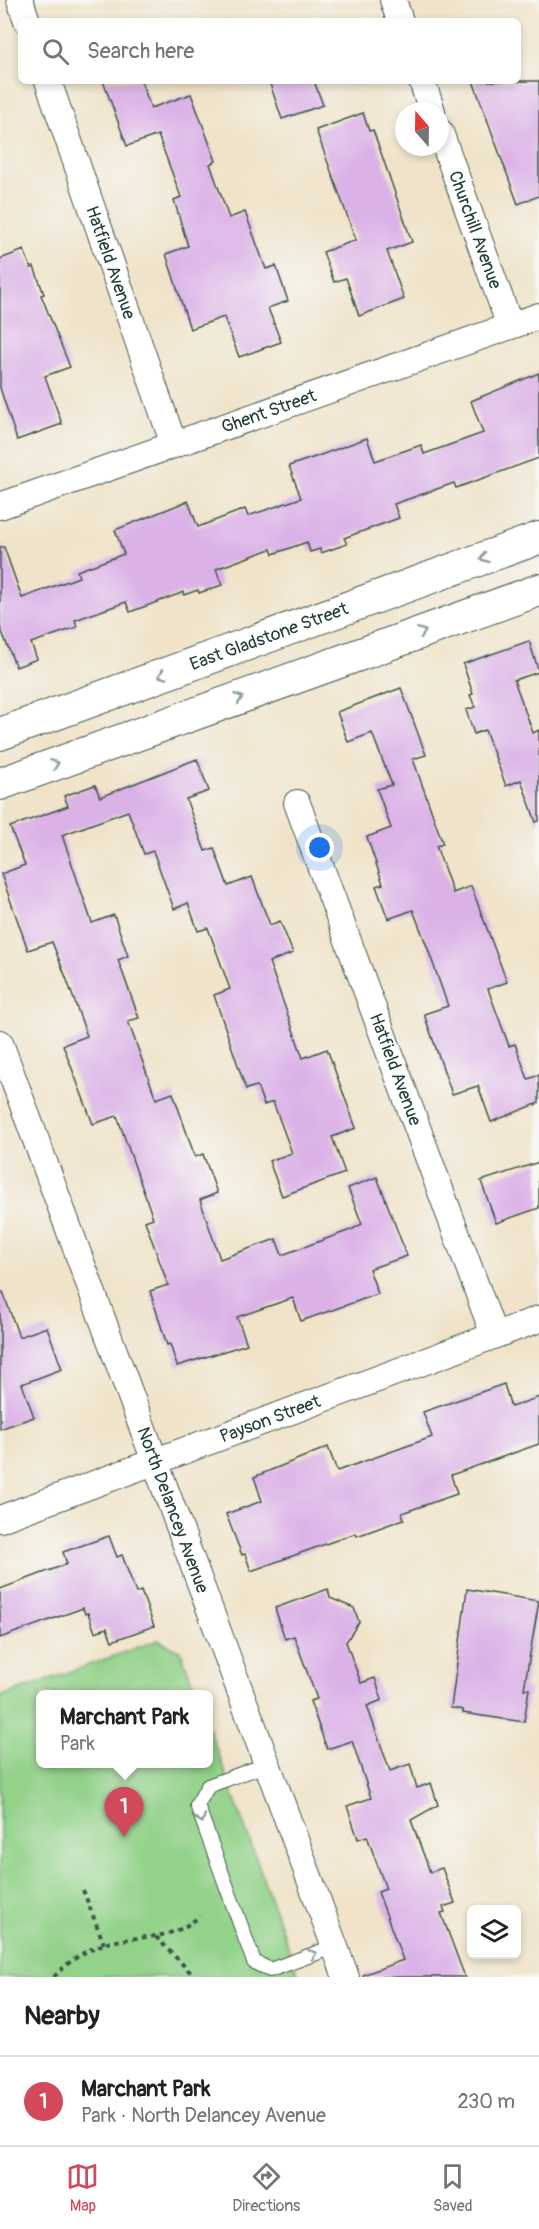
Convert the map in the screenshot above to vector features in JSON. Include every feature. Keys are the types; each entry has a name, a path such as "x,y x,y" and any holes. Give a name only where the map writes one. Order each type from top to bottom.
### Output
{"street":[{"path":"20,0 26,18"},
{"path":"393,0 399,18"},
{"name":"Hatfield Avenue","path":"49,84 174,445"},
{"path":"423,84 429,102"},
{"name":"Churchill Avenue","path":"449,156 510,326"},
{"name":"Ghent Street","path":"0,506 539,316"},
{"name":"East Gladstone Street","path":"0,734 539,538"},
{"path":"0,784 539,590"},
{"name":"Hatfield Avenue","path":"297,803 494,1335"},
{"name":"North Delancey Avenue","path":"0,1043 346,1977"},
{"name":"Payson Street","path":"0,1519 539,1319"}],"lane":[{"path":"268,1764 208,1786 196,1805 254,1962 270,1970 336,1946"}],"path":[{"path":"83,1890 104,1944"},
{"path":"54,1977 68,1962 104,1944 172,1933 200,1916"},
{"path":"156,1937 195,1977"}],"green space":[{"path":"158,1640 181,1652 195,1690 36,1690 36,1768 213,1768 213,1740 299,1977 0,1977 0,1697"}],"building":[{"path":"521,81 539,81 539,196 518,204 474,84 521,84"},
{"path":"104,84 142,84 151,108 191,94 216,161 210,164 229,218 245,212 266,269 276,266 288,301 268,308 281,342 239,357 224,317 190,329 166,254 188,246 174,200 181,197 158,135 127,146"},
{"path":"270,84 315,84 323,105 282,119"},
{"path":"363,113 369,131 373,130 412,242 387,251 404,299 359,316 346,278 334,282 323,252 356,240 316,130"},
{"path":"24,250 31,268 34,267 44,294 41,295 70,367 45,376 62,424 17,440 0,388 0,259"},
{"path":"539,373 539,458 456,488 454,483 394,504 399,518 344,538 347,544 321,553 320,549 310,552 307,542 273,554 271,549 216,569 222,585 199,593 198,590 184,595 184,592 130,612 126,602 75,620 77,627 31,643 37,659 16,667 0,627 0,547 4,547 22,598 79,577 77,571 124,554 115,530 188,501 198,527 245,509 248,516 301,498 289,466 367,438 375,461 421,445 424,454 483,433 471,401"},
{"path":"529,641 539,672 514,680 533,733 539,730 539,821 536,822 521,780 506,786 485,730 474,734 466,710 475,707 470,695 473,694 463,664"},
{"path":"401,688 426,755 413,759 443,844 436,846 453,893 471,886 507,982 488,989 509,1046 515,1044 528,1079 539,1075 539,1103 491,1122 478,1086 452,1094 424,1014 448,1006 428,949 413,910 388,919 376,886 383,884 367,837 391,828 377,789 392,785 372,733 348,742 337,712"},
{"path":"197,759 209,791 186,799 205,851 214,848 228,886 252,877 270,925 280,921 293,953 269,962 303,1058 327,1049 356,1128 332,1137 345,1173 282,1196 269,1161 292,1153 273,1102 264,1105 257,1086 246,1089 214,995 230,989 208,928 198,931 188,903 174,909 153,851 144,854 128,811 62,835 92,923 114,915 128,956 118,960 139,1018 128,1021 156,1099 173,1093 195,1157 203,1154 217,1193 200,1200 220,1259 276,1239 282,1255 353,1229 362,1224 348,1188 377,1177 407,1256 369,1269 378,1294 301,1321 293,1298 237,1317 247,1344 177,1366 170,1344 167,1345 150,1291 168,1285 145,1221 153,1218 117,1116 93,1124 63,1045 87,1036 67,980 52,942 28,950 1,874 25,865 10,827 68,806 64,796 95,785 100,797"},
{"path":"539,1162 539,1208 496,1223 481,1181"},
{"path":"0,1292 3,1292 19,1337 47,1327 62,1369 22,1384 34,1417 0,1429"},
{"path":"504,1384 511,1407 539,1397 539,1444 451,1475 457,1494 402,1513 404,1519 357,1536 356,1533 251,1571 245,1554 242,1555 226,1514 262,1501 254,1477 328,1447 337,1471 432,1437 423,1412"},
{"path":"109,1536 117,1557 122,1555 136,1593 141,1591 154,1626 112,1641 107,1628 95,1632 88,1613 85,1614 83,1608 0,1638 0,1589 67,1564 63,1552"},
{"path":"328,1589 330,1598 354,1608 359,1622 346,1642 361,1683 375,1678 382,1700 367,1706 390,1771 410,1764 417,1788 431,1783 438,1805 411,1820 430,1872 442,1868 455,1903 443,1907 445,1912 441,1913 465,1977 363,1977 363,1975 403,1960 378,1892 386,1889 367,1836 358,1839 347,1806 371,1798 352,1741 327,1749 310,1701 317,1699 294,1636 285,1639 275,1608"},
{"path":"467,1589 539,1601 524,1689 529,1689 524,1722 463,1713 463,1710 451,1708"}],"place":[{"name":"Marchant Park","path":"124,1837"}]}
